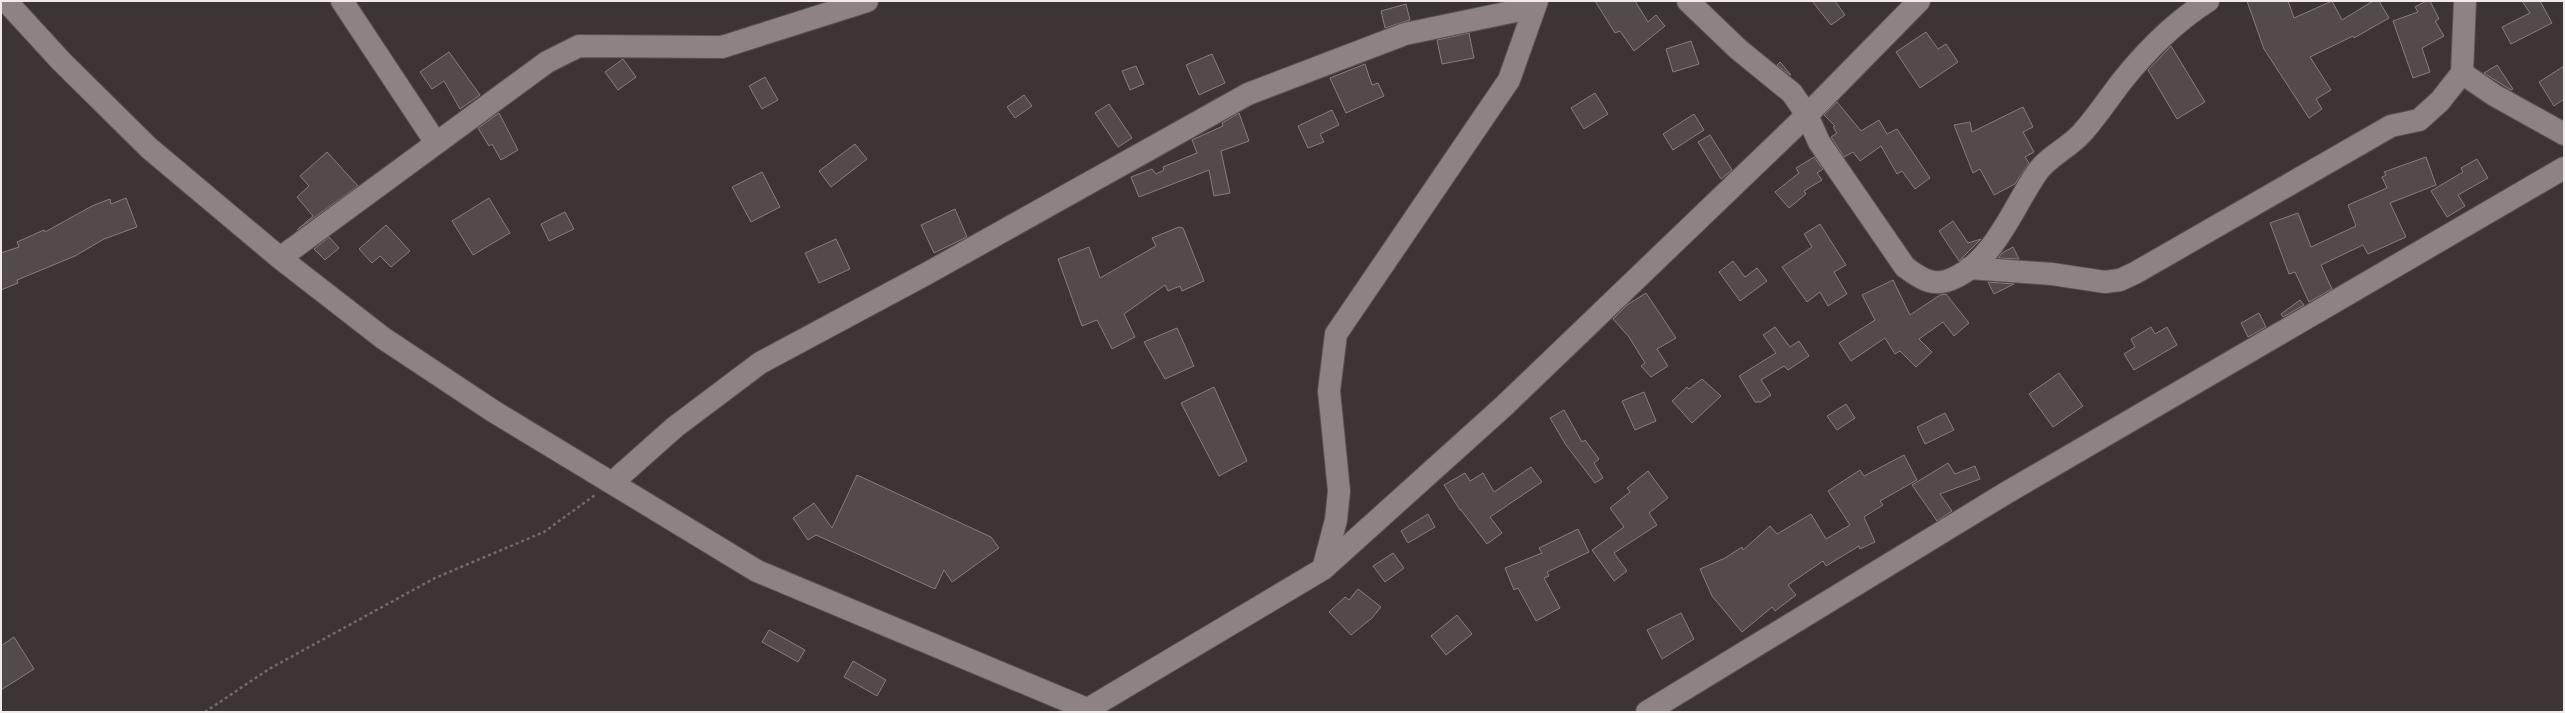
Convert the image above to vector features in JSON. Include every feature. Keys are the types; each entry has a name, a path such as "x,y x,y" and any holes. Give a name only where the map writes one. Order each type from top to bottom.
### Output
{"street":[{"path":"6,1 61,61 149,148 280,258 383,338 493,411 757,571 1091,711 1323,569 1504,406 1807,116 1919,1"},
{"path":"342,1 436,143"},
{"path":"280,258 547,62 578,46 722,46 867,1"},
{"path":"1688,1 1738,49 1792,93 1807,116 1819,142 1905,267 1924,281 1940,283 1956,278 1986,253 2036,174 2047,161 2080,135 2138,61 2172,28 2208,1"},
{"path":"1969,268 2052,274 2105,282 2120,280 2391,126 2419,120 2440,101 2462,73 2465,1"},
{"path":"612,483 675,427 760,363 926,274 1248,94 1406,34 1536,4"},
{"path":"1323,569 1336,520 1339,491 1329,391 1336,334 1509,80 1536,4"},
{"path":"2462,73 2494,95 2564,134"},
{"path":"1647,712 2006,493 2564,168"}],"path":[{"path":"205,712 269,669 435,578 544,532 612,483"}],"building":[{"path":"1595,1 1635,1 1648,22 1656,15 1665,26 1634,51 1620,31 1615,33"},
{"path":"1812,1 1835,1 1845,15 1831,25"},
{"path":"2247,1 2288,1 2294,18 2332,1 2342,20 2373,1 2379,1 2389,18 2354,38 2353,36 2310,57 2331,90 2316,99 2322,109 2309,118 2264,49"},
{"path":"2426,1 2430,1 2439,19 2435,21 2444,36 2422,48 2430,72 2413,78 2393,21 2418,12 2415,7"},
{"path":"2522,1 2540,1 2552,23 2511,44 2502,27 2530,13"},
{"path":"1406,4 1410,20 1385,28 1381,11"},
{"path":"1926,32 1938,49 1946,44 1958,62 1920,88 1896,52"},
{"path":"1469,33 1474,58 1442,64 1437,40"},
{"path":"1691,41 1699,64 1673,72 1666,49"},
{"path":"2171,46 2205,102 2177,119 2148,70"},
{"path":"449,52 480,95 460,109 444,81 432,89 420,72"},
{"path":"1212,54 1225,83 1199,95 1186,65"},
{"path":"623,59 636,77 618,90 605,72"},
{"path":"1780,62 1791,75 1777,65"},
{"path":"1365,64 1372,85 1378,83 1384,96 1346,113 1330,78"},
{"path":"2497,65 2513,89 2511,90 2484,73"},
{"path":"1136,66 1144,84 1130,90 1122,71"},
{"path":"2564,66 2564,99 2554,106 2539,82"},
{"path":"765,77 778,100 762,109 749,86"},
{"path":"1595,93 1608,114 1584,129 1571,108"},
{"path":"1024,95 1032,106 1015,118 1007,107"},
{"path":"1837,102 1861,131 1879,120 1887,134 1897,129 1930,178 1915,189 1902,171 1897,174 1881,146 1860,161 1853,152 1844,157 1831,137 1837,133 1833,127 1835,126 1824,115"},
{"path":"1109,104 1132,138 1118,147 1095,113"},
{"path":"2023,107 2033,127 2023,132 2034,152 2025,157 2029,163 2015,184 1994,195 1980,169 1973,173 1954,125 1970,122 1972,132"},
{"path":"1332,110 1339,125 1320,134 1324,142 1308,148 1298,126"},
{"path":"499,113 518,150 501,160 492,144 489,146 478,128"},
{"path":"1239,113 1249,141 1221,151 1230,193 1214,196 1209,170 1139,197 1131,177 1152,169 1156,174 1164,170 1163,167 1197,153 1192,140 1223,126 1222,123"},
{"path":"1694,114 1704,130 1673,150 1663,134"},
{"path":"1710,135 1732,170 1721,179 1698,142"},
{"path":"855,144 867,159 831,187 819,171"},
{"path":"327,152 358,186 297,230 313,216 297,197 309,186 300,176"},
{"path":"1814,157 1823,169 1817,173 1822,180 1804,191 1806,194 1789,208 1775,192 1799,173 1796,168"},
{"path":"2426,157 2436,185 2390,203 2406,237 2368,254 2363,245 2321,265 2332,289 2309,302 2295,272 2289,274 2270,223 2298,213 2311,247 2356,226 2348,205 2387,188 2382,177 2386,175 2384,172"},
{"path":"2477,159 2488,178 2458,195 2465,206 2447,217 2431,191 2463,172 2461,168"},
{"path":"762,172 780,207 751,222 732,187"},
{"path":"126,198 137,227 104,239 75,256 17,280 18,283 1,290 1,253 19,247 17,242 44,230 45,232 92,206 110,199 111,204"},
{"path":"489,198 510,233 473,255 452,221"},
{"path":"955,209 967,237 934,253 921,225"},
{"path":"565,212 574,229 549,241 541,224"},
{"path":"1953,221 1968,243 1981,239 1959,261 1939,231"},
{"path":"1820,224 1846,265 1834,272 1847,294 1828,306 1820,292 1807,302 1782,267 1812,247 1804,234"},
{"path":"386,225 410,251 391,267 380,256 372,263 359,249"},
{"path":"1179,227 1183,228 1204,281 1182,291 1180,286 1168,291 1165,285 1124,314 1135,337 1112,349 1097,320 1082,326 1058,259 1089,247 1100,278 1156,246 1152,238"},
{"path":"329,237 339,248 325,260 314,249"},
{"path":"836,239 850,269 819,283 805,253"},
{"path":"2013,247 2019,259 1998,258 2002,253"},
{"path":"1733,261 1745,277 1757,268 1767,281 1740,301 1719,272"},
{"path":"1893,280 1910,315 1940,295 1946,294 1969,323 1954,336 1943,322 1919,339 1932,352 1916,367 1900,351 1895,354 1885,338 1851,361 1839,343 1875,320 1862,295"},
{"path":"1988,282 2014,284 1994,294"},
{"path":"1646,293 1676,338 1657,349 1668,366 1651,377 1641,366 1645,363 1629,337 1613,319 1627,305"},
{"path":"2300,300 2304,305 2283,317 2281,314"},
{"path":"2259,313 2266,327 2248,337 2241,323"},
{"path":"1775,327 1790,347 1799,341 1809,356 1788,370 1784,366 1761,380 1771,395 1761,402 1755,402 1739,376 1776,353 1763,335"},
{"path":"2151,327 2155,334 2167,327 2177,345 2134,370 2124,354 2135,347 2131,339"},
{"path":"1177,328 1194,366 1165,379 1144,342"},
{"path":"2059,373 2083,406 2053,427 2029,394"},
{"path":"1702,379 1721,396 1692,423 1672,401 1687,387 1689,389"},
{"path":"1214,387 1247,461 1219,476 1181,403"},
{"path":"1644,392 1656,421 1635,430 1622,401"},
{"path":"1846,404 1855,418 1837,430 1827,416"},
{"path":"1564,410 1582,442 1585,440 1599,459 1594,463 1603,478 1595,483 1566,445 1550,418"},
{"path":"1945,413 1954,430 1925,444 1917,427"},
{"path":"1904,455 1917,480 1880,501 1883,505 1864,517 1875,542 1860,549 1859,546 1826,566 1823,561 1788,585 1796,595 1775,611 1772,607 1742,632 1712,596 1700,569 1725,558 1742,547 1743,550 1770,526 1777,534 1811,514 1826,539 1850,525 1828,491 1860,470 1864,476"},
{"path":"1948,463 1955,474 1975,466 1980,479 1940,494 1952,511 1937,521 1912,485"},
{"path":"1531,467 1542,482 1490,517 1502,533 1487,544 1460,510 1444,485 1465,473 1470,481 1483,473 1494,492"},
{"path":"1648,471 1668,498 1649,513 1657,525 1614,553 1627,571 1614,581 1592,550 1624,527 1610,508 1630,492 1627,488"},
{"path":"857,475 991,537 999,548 952,582 944,570 935,589 816,535 808,540 793,518 814,503 832,528"},
{"path":"1428,514 1435,527 1408,543 1401,531"},
{"path":"1578,529 1589,552 1547,572 1549,576 1544,578 1560,608 1536,621 1518,588 1514,590 1505,568 1542,553 1539,548"},
{"path":"1393,553 1404,568 1385,582 1373,566"},
{"path":"1358,589 1381,607 1372,618 1351,635 1329,612 1345,597 1349,600"},
{"path":"1681,613 1694,639 1662,659 1647,630"},
{"path":"1457,615 1472,634 1446,655 1431,636"},
{"path":"769,630 805,650 798,662 762,642"},
{"path":"14,637 34,669 1,690 1,646"},
{"path":"853,661 886,680 877,696 844,677"}]}
